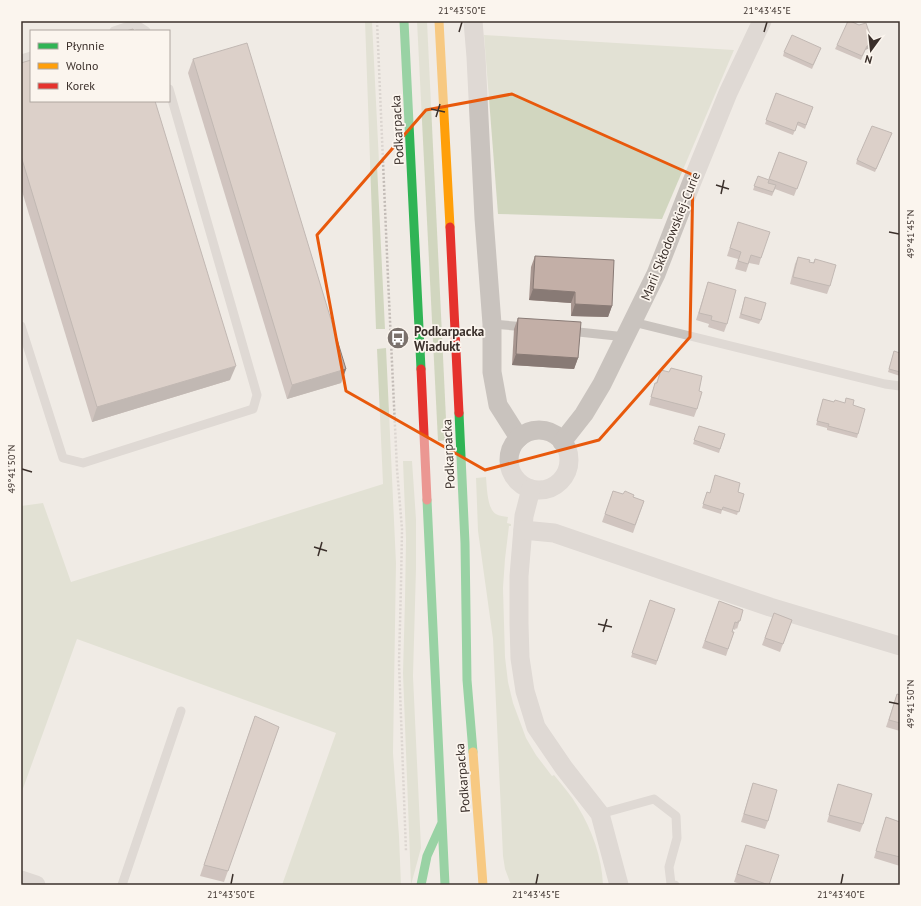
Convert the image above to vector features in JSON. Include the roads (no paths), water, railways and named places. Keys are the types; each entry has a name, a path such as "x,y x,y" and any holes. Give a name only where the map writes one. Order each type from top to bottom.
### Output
{"main road":[{"name":"Podkarpacka","path":"404,21 445,885"},
{"name":"Podkarpacka","path":"439,21 453,273 465,543 467,680 483,885"},
{"path":"421,885 427,856 443,822"},
{"path":"482,860 490,874"}],"street":[{"path":"473,21 484,218 492,324 492,372 498,405 518,438"},
{"name":"Marii Skłodowskiej-Curie","path":"562,442 584,414 602,384 630,329 656,274 725,100 762,21"},
{"path":"536,431 554,435 562,442 567,450 569,459 568,468 564,477 557,484 540,490 522,486 516,480 511,472 509,463 510,454 518,438 526,433 536,431"},
{"path":"531,489 524,516 519,576 518,624 520,658 525,691 536,727 564,768 600,814 619,885"},
{"path":"523,530 554,533 770,607 900,646"},
{"path":"21,880 36,885"}],"lane":[{"path":"117,30 135,24 144,30"},
{"path":"21,326 63,458 82,463 253,409 257,395 170,92"},
{"path":"492,324 531,328"},
{"path":"563,331 630,329 900,386"},
{"path":"122,885 181,711"},
{"path":"600,814 654,799 676,816 677,838 669,867 671,884 675,885"}],"place":[{"name":"Podkarpacka Wiadukt","path":"398,338"}]}
